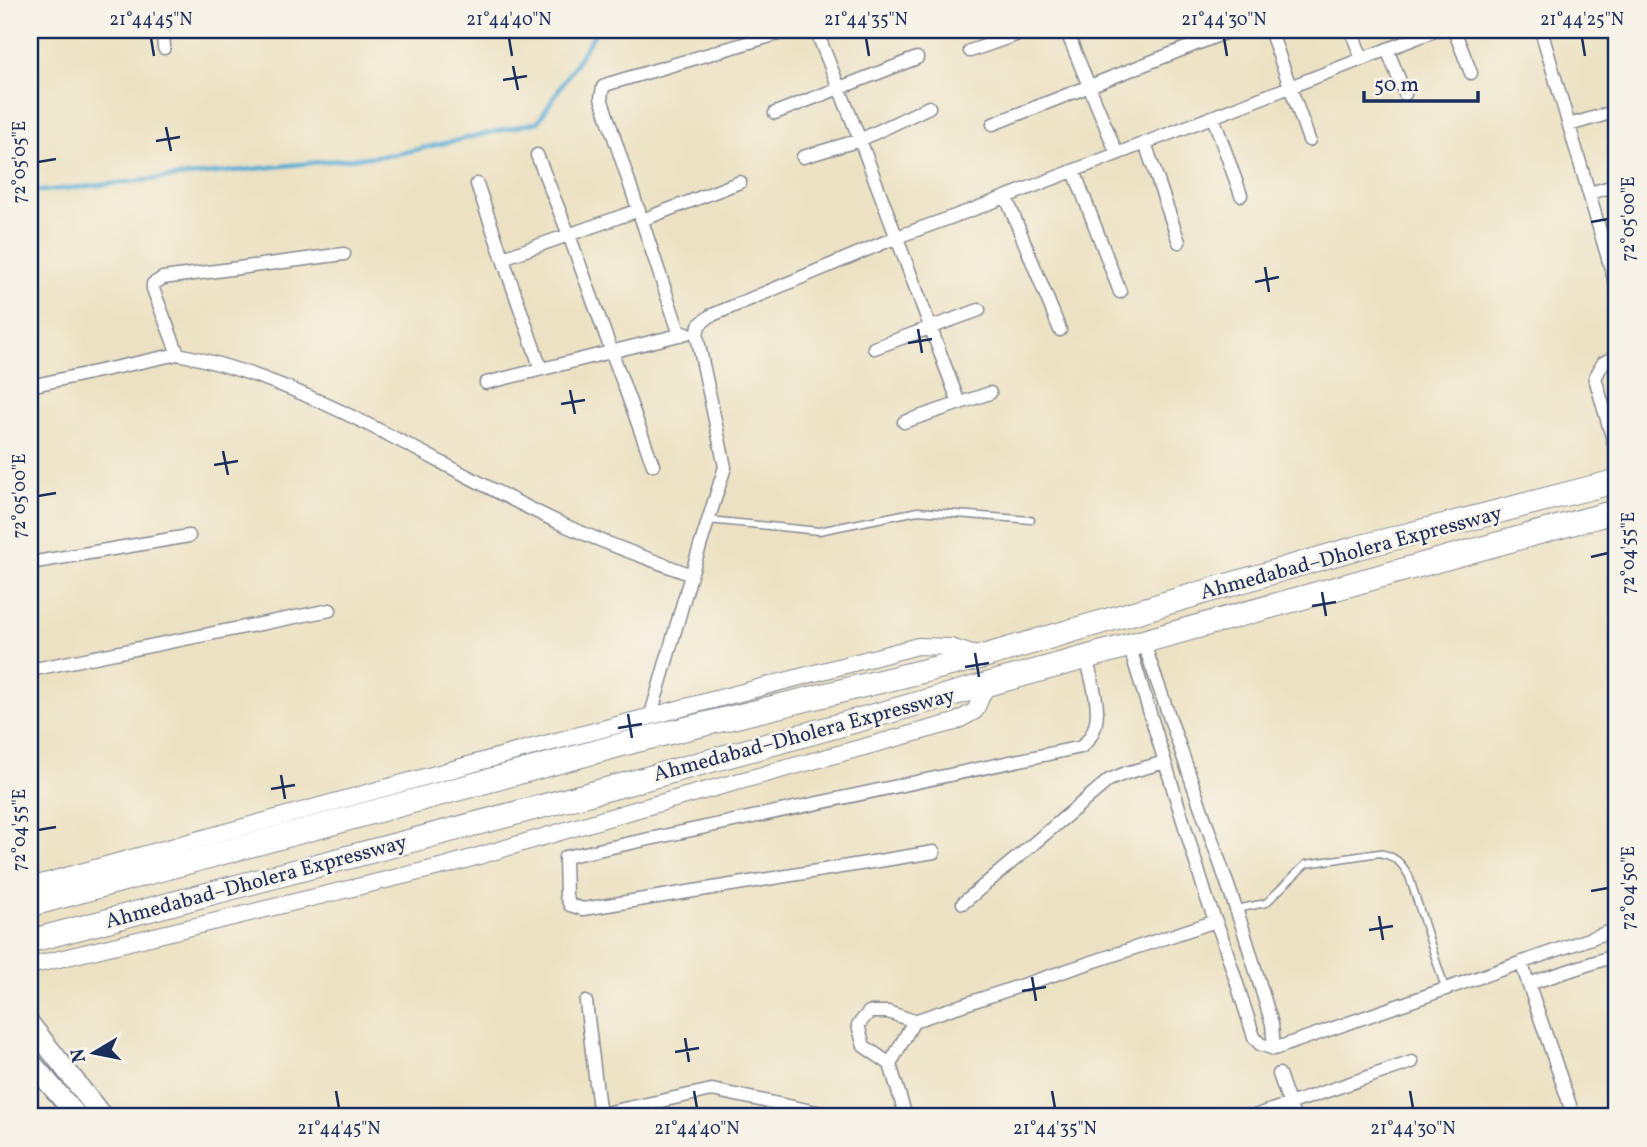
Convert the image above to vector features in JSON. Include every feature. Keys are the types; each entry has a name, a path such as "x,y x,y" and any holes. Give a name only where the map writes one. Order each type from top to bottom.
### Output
{"highway":[{"name":"Ahmedabad–Dholera Expressway","path":"30,905 628,743 981,657 1356,548 1617,481"},
{"name":"Ahmedabad–Dholera Expressway","path":"30,941 615,787 1617,511"},
{"path":"30,1024 103,1117"},
{"path":"30,1061 78,1117"}],"street":[{"path":"163,30 164,48"},
{"path":"680,335 601,98 603,87 791,30"},
{"path":"816,30 959,403"},
{"path":"970,51 1030,30"},
{"path":"1066,30 1117,154"},
{"path":"993,124 1232,30"},
{"path":"1270,30 1310,140"},
{"path":"1351,30 1362,59"},
{"path":"650,718 725,467 697,336 699,325 710,316 897,237 1437,30"},
{"path":"1454,30 1471,73"},
{"path":"1541,30 1590,193 1613,258 1617,289"},
{"path":"1387,49 1405,94"},
{"path":"775,113 917,58"},
{"path":"803,157 860,140 929,107"},
{"path":"1569,125 1617,111"},
{"path":"1213,117 1241,195"},
{"path":"1145,143 1179,242"},
{"path":"537,155 653,465"},
{"path":"1074,170 1120,292"},
{"path":"503,258 740,182"},
{"path":"477,184 541,369"},
{"path":"1590,193 1617,184"},
{"path":"1006,197 1060,330"},
{"path":"178,354 153,289 157,281 344,254"},
{"path":"874,348 979,310"},
{"path":"486,383 698,330"},
{"path":"30,386 178,354 222,363 295,391 384,431 562,524 691,575"},
{"path":"1617,356 1603,363 1595,378 1617,453"},
{"path":"904,422 990,393"},
{"path":"30,564 189,536"},
{"path":"30,670 330,611"},
{"path":"1136,643 1165,762 1208,902 1254,1037 1260,1044 1274,1049 1617,929"},
{"path":"1136,643 1231,893 1272,1024 1274,1049"},
{"path":"30,886 526,749 918,646 951,647 981,657"},
{"path":"565,857 1080,747 1092,738 1097,724 1086,657"},
{"path":"30,966 448,865 955,722 975,711 987,684"},
{"path":"962,903 1109,780 1165,762"},
{"path":"560,832 565,857 566,896 570,905 583,909 934,852"},
{"path":"1208,902 1231,893"},
{"path":"906,1117 890,1064 864,1046 858,1025 869,1012 888,1012 914,1021 1216,921"},
{"path":"1222,937 1243,929"},
{"path":"1528,984 1617,955"},
{"path":"1521,962 1574,1117"},
{"path":"586,1002 600,1116 712,1090 841,1117"},
{"path":"890,1064 914,1021"},
{"path":"1251,1117 1291,1111 1412,1062"},
{"path":"1279,1074 1291,1111"}],"lane":[{"path":"708,520 819,531 918,511 1031,520"},
{"path":"1236,909 1266,903 1306,864 1379,853 1391,856 1401,863 1409,876 1445,988"}],"waterway":[{"path":"30,190 42,191 397,154 538,122 597,30"}]}
